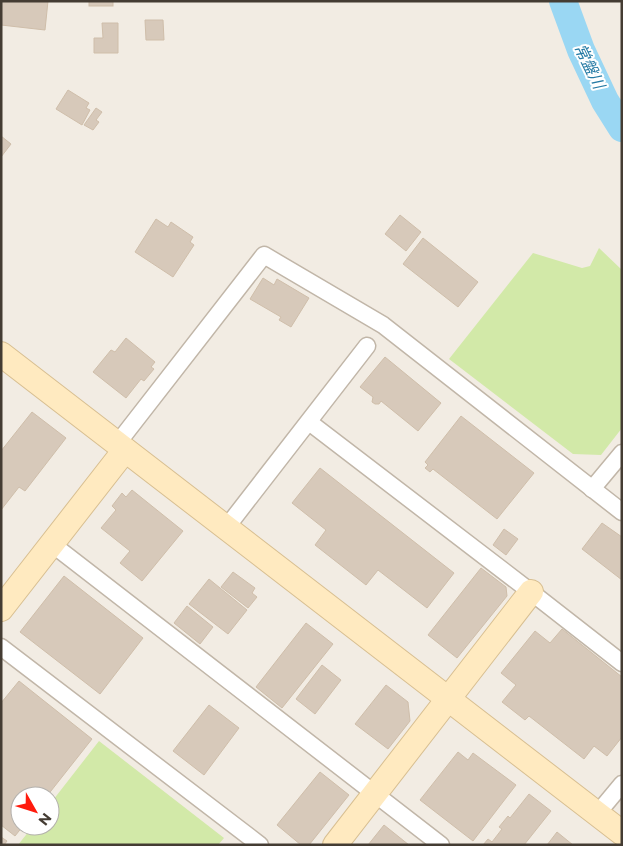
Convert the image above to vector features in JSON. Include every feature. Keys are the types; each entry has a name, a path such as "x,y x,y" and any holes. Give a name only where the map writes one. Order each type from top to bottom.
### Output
{"street":[{"path":"1,609 52,544 121,447 264,256 383,325 622,512"},
{"path":"226,528 366,346"},
{"path":"1,354 622,833"},
{"path":"309,422 622,663"},
{"path":"592,489 622,452"},
{"path":"52,544 441,845"},
{"path":"335,845 531,592"},
{"path":"1,647 260,845"},
{"path":"597,814 622,784"}],"green space":[{"path":"599,248 622,270 622,428 601,455 573,454 449,359 533,253 582,268 590,266"},
{"path":"99,741 224,838 218,845 18,845 25,836 60,836 60,791"}],"building":[{"path":"1,1 48,1 45,30 1,25"},
{"path":"89,1 113,1 113,6 89,6"},
{"path":"145,20 163,20 164,40 146,40"},
{"path":"102,23 118,23 118,53 94,53 94,38 103,38"},
{"path":"68,90 89,103 86,108 90,110 82,125 56,109"},
{"path":"96,108 102,112 96,120 99,122 93,130 84,125"},
{"path":"1,136 11,144 1,157"},
{"path":"400,215 421,232 406,251 385,234"},
{"path":"156,219 168,227 171,222 193,237 190,242 194,245 173,277 135,252"},
{"path":"423,238 478,282 458,307 403,264"},
{"path":"263,278 274,285 277,279 309,298 291,327 279,320 281,317 250,299"},
{"path":"126,338 155,362 151,367 154,369 144,381 141,379 126,398 93,372 111,350 115,352"},
{"path":"385,357 441,403 418,431 381,401 379,404 372,402 373,397 360,387"},
{"path":"32,412 66,438 25,491 19,487 1,510 1,451"},
{"path":"461,416 534,473 497,519 433,469 430,472 425,468 428,465 425,462"},
{"path":"320,468 454,573 427,608 378,570 366,585 315,545 326,530 292,503"},
{"path":"132,490 183,531 142,581 120,563 130,551 101,528 116,510 112,506 122,493 126,497"},
{"path":"602,523 622,537 622,580 582,549"},
{"path":"504,529 518,539 506,555 493,545"},
{"path":"481,568 506,587 507,596 457,658 428,635"},
{"path":"233,572 255,588 252,593 257,597 248,608 221,587"},
{"path":"64,576 143,638 100,694 20,632"},
{"path":"209,579 247,610 228,634 189,604"},
{"path":"187,606 213,627 200,644 174,623"},
{"path":"306,623 333,644 282,708 256,687"},
{"path":"562,629 622,677 622,737 607,756 594,746 584,759 529,716 525,720 502,702 516,685 501,673 535,631 550,643"},
{"path":"322,665 341,680 315,714 296,699"},
{"path":"19,681 92,739 55,786 10,786 10,832 1,825 1,703"},
{"path":"386,685 408,702 410,721 388,749 355,724"},
{"path":"209,705 239,728 204,775 173,751"},
{"path":"458,752 468,760 473,753 516,785 473,841 420,800"},
{"path":"320,772 349,795 309,845 301,845 277,825"},
{"path":"529,794 551,811 524,845 483,845 488,839 492,842 502,829 499,827 508,816 510,818"},
{"path":"384,825 409,845 368,845"},
{"path":"557,832 573,845 547,845"},
{"path":"1,837 7,841 4,845 1,845"}],"waterway":[{"name":"常盤川","path":"563,1 581,50 605,101 622,128"}]}
